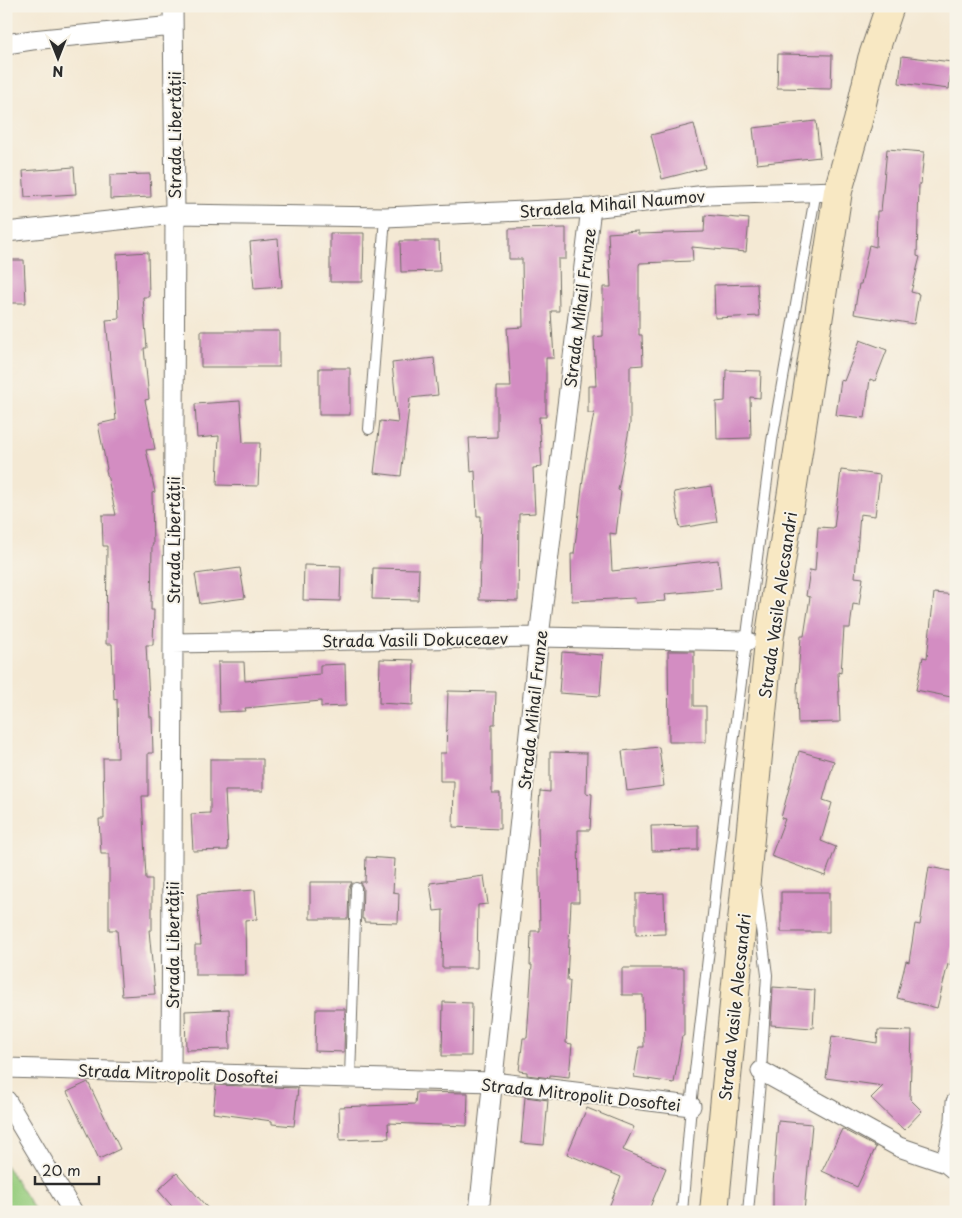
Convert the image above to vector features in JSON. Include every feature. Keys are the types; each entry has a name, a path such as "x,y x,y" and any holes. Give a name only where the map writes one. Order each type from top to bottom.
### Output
{"main road":[{"name":"Strada Vasile Alecsandri","path":"714,1212 770,641 827,191 858,121 872,59 890,6"}],"street":[{"name":"Strada Libertății","path":"171,1074 175,214 173,6"},
{"path":"6,44 173,26"},
{"name":"Stradela Mihail Naumov","path":"6,232 175,214 386,217 591,208 707,195 827,191"},
{"name":"Strada Mihail Frunze","path":"479,1212 539,637 591,208"},
{"name":"Strada Vasili Dokuceaev","path":"173,643 539,637 747,641"},
{"name":"Strada Mitropolit Dosoftei","path":"6,1068 493,1082 691,1106"},
{"path":"761,1071 899,1147 951,1167 956,1102"},
{"path":"6,1100 73,1212"}],"lane":[{"path":"682,1212 691,1106 729,774 772,441 827,191"},
{"path":"369,430 386,217"},
{"path":"748,1212 768,975 750,844"},
{"path":"350,1078 356,888"}],"green space":[{"path":"6,1165 36,1212 6,1212"}],"building":[{"path":"778,54 832,55 831,89 777,88"},
{"path":"902,56 952,62 949,89 899,83"},
{"path":"816,121 820,157 757,164 753,128"},
{"path":"694,124 705,168 662,179 651,135"},
{"path":"887,149 924,152 921,184 919,184 917,256 920,257 911,292 919,294 914,324 854,314 869,245 876,247 877,211 881,211"},
{"path":"74,167 76,194 25,197 23,171"},
{"path":"150,174 151,197 110,199 110,175"},
{"path":"705,215 749,219 746,252 692,247 693,261 640,263 639,265 639,335 642,335 643,365 630,366 630,424 618,490 621,491 616,534 610,533 612,571 718,560 721,589 665,594 666,601 636,603 635,598 572,601 571,554 574,554 585,463 594,413 588,413 588,386 596,386 594,337 603,336 603,287 611,287 608,233 638,231 638,234 704,232"},
{"path":"566,228 566,259 558,259 559,311 551,311 554,358 546,358 546,417 539,417 542,467 533,468 535,513 519,514 518,601 479,600 481,516 477,516 475,471 471,472 469,438 497,437 497,387 511,387 507,328 523,327 522,259 509,259 509,229"},
{"path":"330,233 364,233 363,282 330,282"},
{"path":"278,239 282,287 254,289 250,242"},
{"path":"400,241 439,241 440,271 401,272"},
{"path":"148,252 149,297 143,297 147,348 144,348 149,399 145,400 155,449 146,450 155,492 152,493 151,610 154,610 153,645 146,645 153,753 148,753 148,796 142,796 146,879 152,879 152,930 149,930 155,994 122,996 117,930 109,930 109,854 101,854 99,819 104,819 103,758 118,758 117,699 114,700 112,644 106,644 107,546 103,546 102,515 116,515 98,424 116,420 106,320 119,319 117,254"},
{"path":"6,260 24,260 26,303 6,303"},
{"path":"757,284 759,316 715,318 714,285"},
{"path":"201,331 279,331 279,367 201,367"},
{"path":"860,340 887,350 875,381 870,379 865,418 836,415 841,380 844,381"},
{"path":"434,358 438,395 410,398 401,476 374,473 380,421 398,423 392,363"},
{"path":"319,368 350,368 350,415 319,415"},
{"path":"726,370 761,371 760,398 750,397 751,438 717,439 716,402 725,401"},
{"path":"240,401 243,443 260,443 258,486 217,485 219,436 197,438 195,404"},
{"path":"841,470 880,475 875,516 860,514 855,577 863,578 859,605 853,604 850,628 844,628 841,673 838,672 840,722 798,723 797,690 801,636 804,636 810,597 806,596 810,570 815,571 818,527 834,528"},
{"path":"711,486 717,522 680,528 674,492"},
{"path":"304,565 341,566 340,601 303,600"},
{"path":"240,568 245,598 200,604 195,574"},
{"path":"373,568 419,569 418,600 372,599"},
{"path":"934,593 956,595 956,698 916,690 923,657 927,658"},
{"path":"668,651 694,651 694,706 706,706 706,742 669,742"},
{"path":"562,652 603,655 600,696 559,693"},
{"path":"380,659 414,660 413,705 379,703"},
{"path":"218,662 244,662 245,681 320,674 320,665 345,664 346,706 321,707 321,701 245,708 246,711 219,712"},
{"path":"448,691 496,692 495,724 492,724 492,793 500,793 500,829 453,827 454,781 440,781 440,753 446,753"},
{"path":"659,747 664,786 627,791 622,751"},
{"path":"799,751 834,761 823,800 832,803 821,841 836,847 825,876 771,856 785,819 781,818"},
{"path":"550,752 587,753 586,793 592,794 590,830 578,830 579,902 571,902 567,981 570,981 566,1043 572,1044 569,1077 550,1075 550,1078 527,1075 527,1072 519,1071 523,1038 527,1038 532,965 530,965 531,931 540,931 538,820 540,791 550,792"},
{"path":"210,759 263,759 263,791 225,791 228,850 193,851 191,814 210,813"},
{"path":"698,825 698,850 652,851 651,826"},
{"path":"366,857 395,859 393,892 399,893 398,923 364,922 364,919 362,919 363,888 360,882 365,882"},
{"path":"929,867 956,872 956,928 950,965 948,964 937,1008 897,998 906,961 909,962 915,924 920,925"},
{"path":"484,876 488,904 478,905 477,968 442,968 443,910 434,911 430,883"},
{"path":"310,882 352,882 349,888 348,919 310,919"},
{"path":"255,890 257,919 245,920 246,975 195,975 195,945 201,945 197,894"},
{"path":"781,892 829,892 829,932 781,932"},
{"path":"664,893 665,934 636,935 636,894"},
{"path":"622,968 684,968 684,1036 682,1036 674,1083 634,1077 639,1047 644,1047 643,995 622,995"},
{"path":"773,987 815,990 813,1028 771,1025"},
{"path":"443,1002 472,1003 471,1056 442,1056"},
{"path":"229,1009 230,1049 186,1050 185,1011"},
{"path":"316,1009 345,1009 344,1052 315,1051"},
{"path":"878,1030 912,1031 910,1099 922,1111 904,1130 871,1098 883,1086 826,1078 832,1036 877,1043"},
{"path":"88,1082 120,1149 99,1159 67,1092"},
{"path":"216,1085 298,1088 294,1126 272,1124 272,1121 213,1113"},
{"path":"416,1092 468,1093 467,1126 388,1123 389,1138 340,1140 339,1107 415,1104"},
{"path":"525,1097 548,1100 544,1145 521,1143"},
{"path":"587,1108 634,1127 623,1150 666,1168 648,1212 607,1212 621,1177 567,1154"},
{"path":"778,1121 812,1124 804,1212 773,1212 773,1184"},
{"path":"842,1129 876,1147 857,1187 822,1171"},
{"path":"177,1173 211,1212 177,1212 158,1190"}]}
